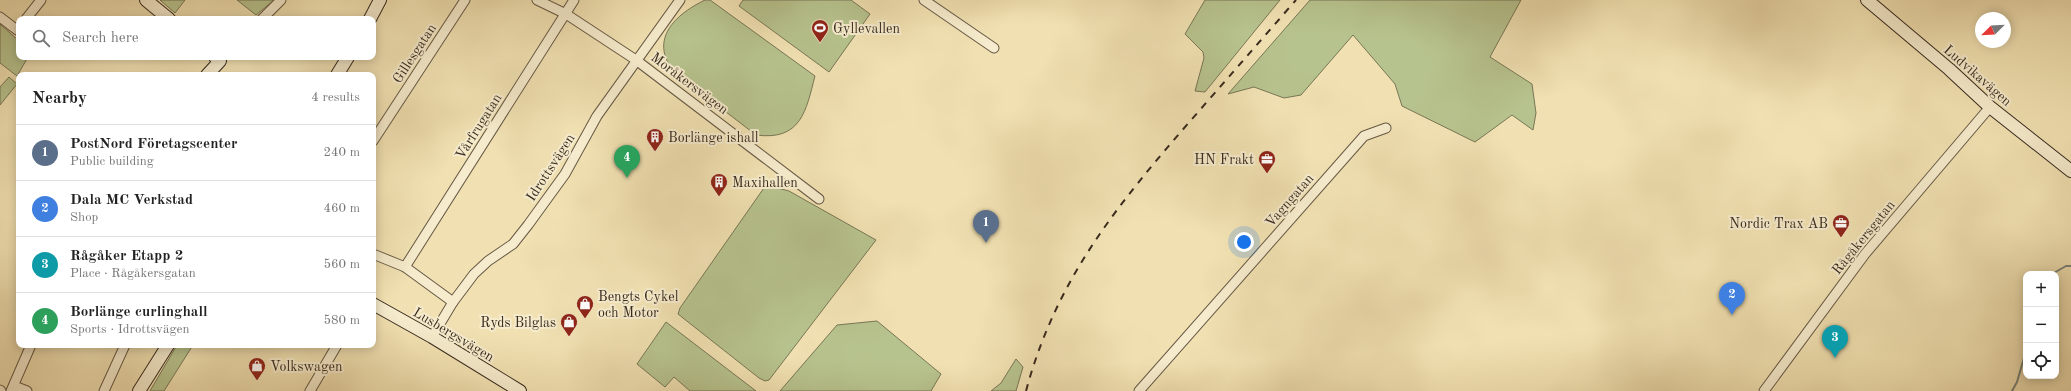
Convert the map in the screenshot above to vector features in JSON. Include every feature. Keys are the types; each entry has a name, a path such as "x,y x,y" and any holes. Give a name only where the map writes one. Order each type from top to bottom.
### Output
{"street":[{"path":"28,16 41,0"},
{"path":"146,0 165,16"},
{"path":"265,16 281,0"},
{"path":"372,16 380,0"},
{"name":"Gillesgatan","path":"376,136 465,0"},
{"name":"Moråkersvägen","path":"537,0 566,14 636,60 819,199"},
{"name":"Vårfrugatan","path":"405,267 574,0"},
{"name":"Idrottsvägen","path":"432,337 453,302 474,274 488,261 513,244 528,225 565,174 597,116 680,0"},
{"path":"924,0 994,48"},
{"name":"Ludvikavägen","path":"1867,0 1949,69 1990,107 2071,171"},
{"path":"0,17 16,29"},
{"path":"209,72 218,60"},
{"path":"338,72 346,60"},
{"name":"Rågåkersgatan","path":"1764,391 1865,254 1990,107"},
{"name":"Vagngatan","path":"1139,391 1364,136 1386,128"},
{"path":"376,255 405,267 453,302"},
{"name":"Lusbergsvägen","path":"376,306 432,337 520,391"},
{"path":"27,391 12,388 30,348"},
{"path":"104,391 124,348"},
{"path":"139,391 166,348"},
{"path":"144,391 170,348"},
{"path":"310,391 335,348"}],"green space":[{"path":"160,0 185,0 175,13"},
{"path":"237,0 273,0 273,1 256,15"},
{"path":"705,0 710,0 815,76 804,112 799,121 792,128 783,133 771,136 756,135 674,72 667,60 664,49 665,38 669,29 676,20 694,6"},
{"name":"Gyllevallen","path":"743,0 851,0 870,14 829,72 739,6"},
{"path":"1205,0 1280,0 1205,92 1195,91 1204,58 1203,52 1185,34"},
{"path":"1310,0 1521,0 1490,57 1532,84 1536,113 1533,130 1512,115 1475,142 1402,106 1395,84 1353,35 1301,95 1284,98 1254,87 1228,94"},
{"path":"0,24 16,38 16,60 26,60 19,72 16,72 16,75 0,63"},
{"path":"9,77 16,83 16,85 0,105 0,87"},
{"path":"766,185 789,191 876,240 769,380 765,381 759,378 678,314 680,308"},
{"path":"877,321 941,374 931,391 780,391 837,325"},
{"path":"666,322 756,391 690,391 674,377 665,387 637,364"},
{"path":"175,348 191,348 164,391 150,391"},
{"path":"1016,359 1023,367 1016,391 991,391 1001,383"}],"waterway":[{"path":"2057,271 2066,266 2071,266"},
{"path":"2012,391 2017,382 2023,361"}],"railway":[{"path":"1026,391 1039,351 1054,313 1072,278 1092,245 1115,213 1165,150 1296,0"}],"place":[{"name":"Gyllevallen","path":"820,43"},
{"name":"Borlänge ishall","path":"655,152"},
{"name":"HN Frakt","path":"1267,174"},
{"name":"Borlänge curlinghall","path":"627,178"},
{"name":"Maxihallen","path":"719,197"},
{"name":"Nordic Trax AB","path":"1841,238"},
{"name":"PostNord Företagscenter","path":"986,243"},
{"name":"Dala MC Verkstad","path":"1732,315"},
{"name":"Bengts Cykel och Motor","path":"585,319"},
{"name":"Ryds Bilglas","path":"569,337"},
{"name":"Rågåker Etapp 2","path":"1835,358"},
{"name":"Volkswagen","path":"257,381"}]}
